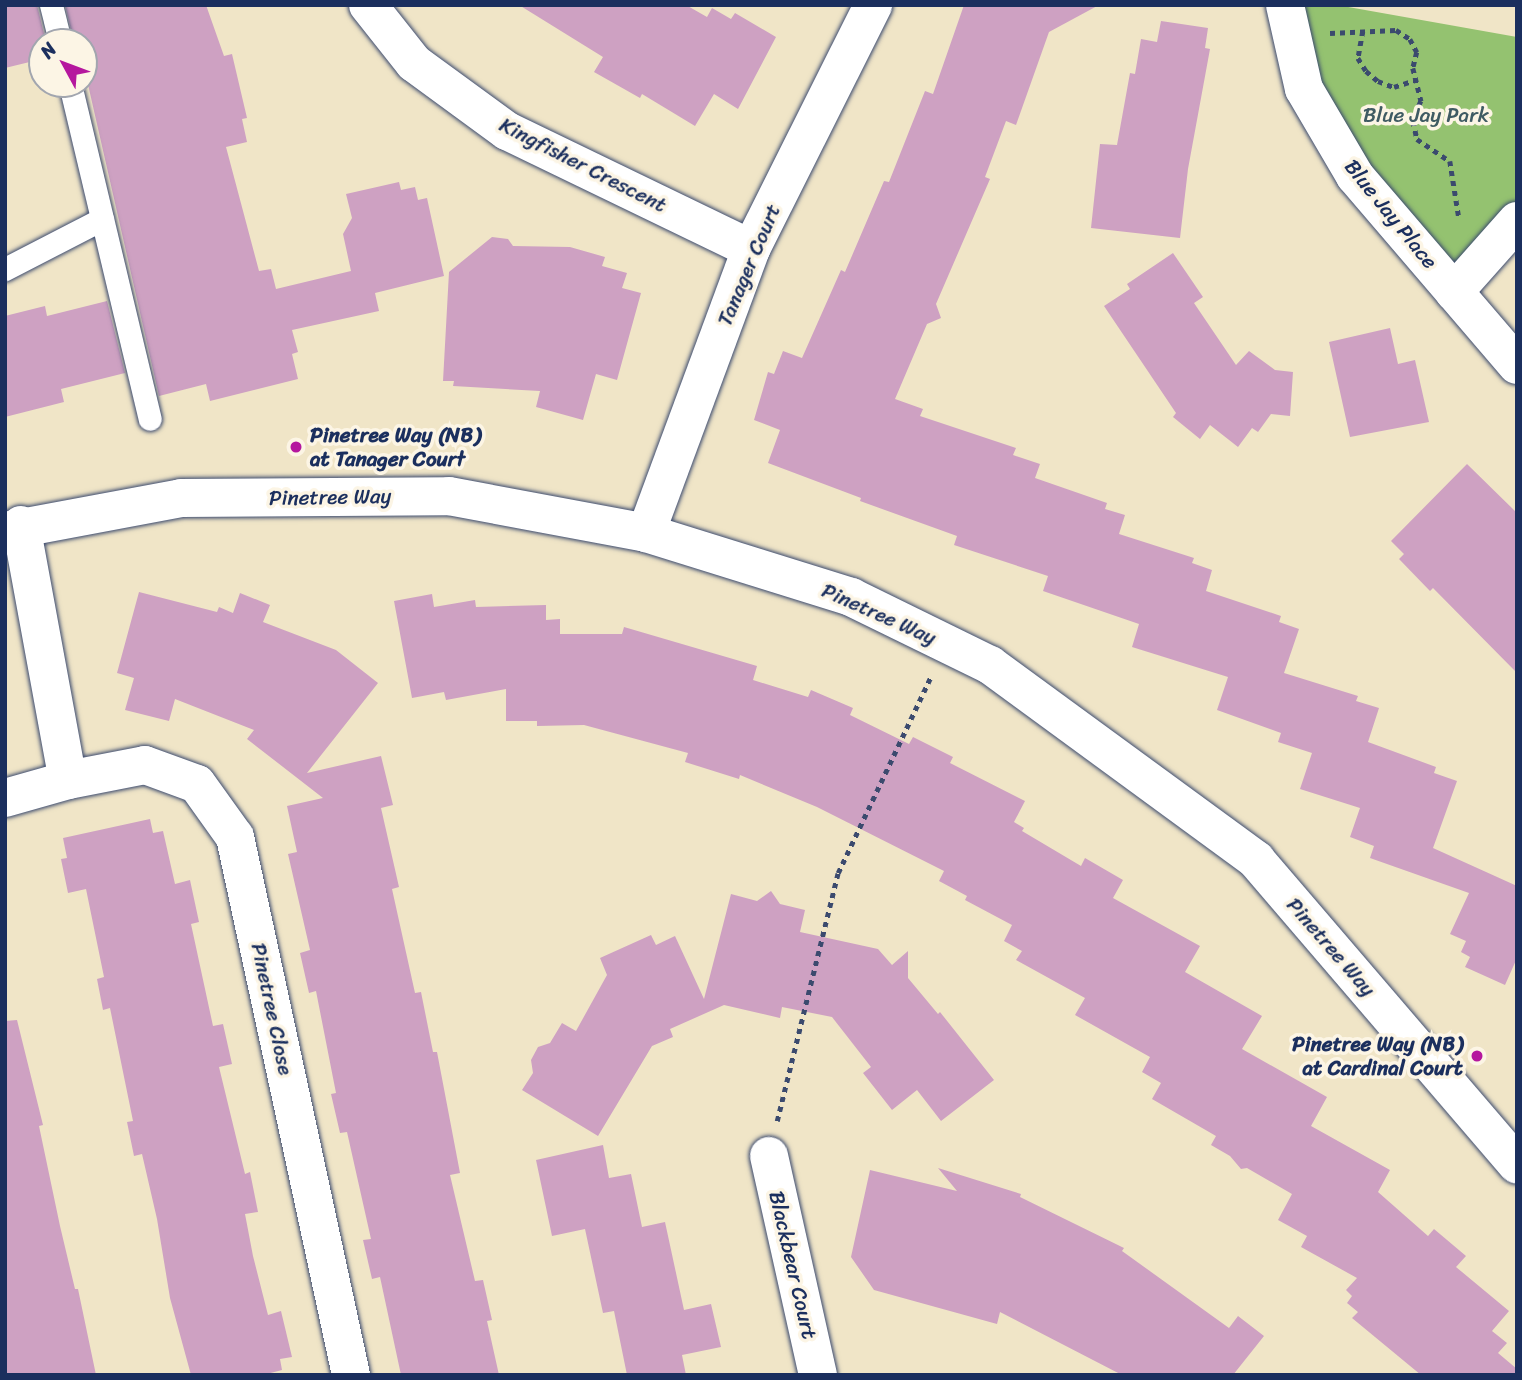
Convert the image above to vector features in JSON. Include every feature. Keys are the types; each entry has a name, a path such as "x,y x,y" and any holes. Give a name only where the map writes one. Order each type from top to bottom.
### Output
{"street":[{"name":"Kingfisher Crescent","path":"368,5 414,63 507,131 751,249"},
{"name":"Tanager Court","path":"646,533 751,249 873,5"},
{"name":"Blue Jay Place","path":"1285,5 1304,89 1356,176 1517,365"},
{"path":"1454,292 1517,220"},
{"name":"Pinetree Way","path":"13,528 181,498 449,496 646,533 851,597 990,665 1256,860 1517,1164"},
{"path":"13,528 68,780"},
{"name":"Pinetree Close","path":"5,798 68,780 145,765 197,784 235,837 351,1375"},
{"name":"Blackbear Court","path":"769,1156 818,1375"}],"lane":[{"path":"51,5 57,28"},
{"path":"73,98 150,419"},
{"path":"5,269 102,219"}],"path":[{"path":"1327,33 1396,30 1410,39 1418,52 1412,68 1421,101 1413,121 1418,139 1450,161 1459,218"},
{"path":"1363,31 1358,58 1366,71 1378,81 1394,87 1415,80"},
{"path":"769,1156 838,873 946,643"}],"green space":[{"name":"Blue Jay Park","path":"1285,5 1337,5 1517,37 1517,221 1454,292 1355,176"}],"building":[{"path":"5,5 37,5 43,28 28,28 28,62 5,68"},
{"path":"65,5 206,5 224,56 232,54 247,118 242,119 247,142 226,147 259,271 271,269 276,289 351,271 343,234 352,218 346,194 399,182 401,190 415,187 418,200 427,198 444,276 375,293 379,311 292,330 298,352 292,354 298,379 210,401 206,384 159,396 91,98 98,98 98,28 71,28"},
{"path":"519,5 686,5 707,17 712,8 731,19 735,13 776,37 738,109 714,94 695,126 642,94 640,98 594,72 603,57"},
{"path":"964,5 1099,5 1049,32 1016,125 1006,121 985,177 990,179 936,304 941,318 927,324 895,399 923,409 920,416 1016,448 1013,455 1040,464 1035,478 1107,503 1105,509 1125,515 1119,534 1194,558 1192,563 1212,570 1206,591 1281,616 1279,622 1299,629 1284,673 1358,696 1356,701 1379,708 1368,742 1436,767 1434,773 1457,781 1433,848 1517,886 1517,958 1505,985 1465,967 1470,957 1461,952 1466,941 1450,934 1469,893 1370,858 1374,846 1350,837 1360,808 1300,789 1312,753 1278,742 1281,733 1217,710 1228,677 1132,647 1139,624 1043,591 1048,576 954,545 957,536 860,501 861,498 768,463 780,430 754,420 768,372 774,374 783,351 802,358 841,270 845,272 884,181 889,182 925,91 933,94"},
{"path":"1161,21 1208,28 1205,48 1210,49 1188,169 1180,238 1091,228 1100,144 1117,145 1130,73 1135,74 1141,39 1157,42"},
{"path":"492,237 508,239 513,246 570,247 605,257 602,266 627,273 622,288 641,293 617,380 596,374 583,420 536,407 540,391 453,386 454,381 443,381 449,272"},
{"path":"1173,253 1203,297 1194,303 1236,365 1249,351 1275,370 1293,372 1290,416 1271,414 1258,432 1252,428 1238,447 1210,425 1200,439 1173,417 1176,413 1104,306 1130,289 1127,284"},
{"path":"107,301 125,373 61,389 64,402 5,417 5,316 45,306 47,316"},
{"path":"1390,328 1398,364 1415,360 1429,422 1350,437 1329,342"},
{"path":"1467,464 1517,513 1517,673 1433,588 1430,591 1399,559 1404,554 1391,541"},
{"path":"139,592 217,612 219,607 233,613 240,593 270,605 263,622 336,650 378,683 307,773 381,756 393,805 381,808 399,887 392,889 415,993 421,992 433,1052 437,1052 460,1173 450,1175 475,1281 483,1280 492,1320 487,1321 499,1375 401,1375 380,1277 372,1279 363,1240 371,1239 347,1132 340,1133 331,1094 336,1093 316,991 309,993 300,953 310,950 288,854 297,852 287,806 323,798 247,739 254,730 175,699 169,721 125,710 134,678 117,673"},
{"path":"432,594 434,607 475,600 476,607 546,605 546,620 560,619 560,634 622,634 624,627 757,666 753,680 808,697 811,690 853,708 850,715 909,744 913,737 953,757 950,763 1025,801 1014,822 1024,828 1022,831 1081,866 1085,858 1123,880 1113,898 1200,946 1185,972 1262,1016 1242,1049 1327,1097 1311,1126 1390,1170 1378,1192 1428,1236 1434,1229 1466,1256 1456,1267 1509,1311 1492,1331 1507,1343 1498,1353 1517,1369 1517,1375 1421,1375 1352,1318 1358,1312 1347,1303 1352,1296 1346,1290 1357,1278 1301,1247 1307,1236 1278,1220 1292,1194 1247,1168 1241,1169 1230,1156 1211,1145 1216,1136 1152,1099 1161,1083 1142,1072 1150,1057 1075,1015 1085,998 1016,960 1022,951 1004,941 1012,925 965,900 967,896 939,881 944,871 817,807 740,775 739,779 685,762 688,753 584,725 537,726 537,721 506,721 506,689 446,700 444,692 412,698 394,601"},
{"path":"150,819 153,833 163,831 175,884 190,880 199,922 191,924 213,1026 223,1024 232,1064 219,1067 245,1174 250,1172 258,1212 245,1214 253,1256 268,1315 281,1311 292,1357 280,1359 282,1370 263,1375 191,1375 170,1298 157,1219 142,1154 134,1156 127,1122 133,1121 110,1008 103,1010 97,979 104,977 86,889 68,893 61,859 67,858 63,838"},
{"path":"771,891 780,904 805,910 800,932 878,949 892,965 908,951 908,978 938,1014 940,1012 994,1080 941,1121 917,1090 892,1110 863,1073 871,1067 832,1017 782,1007 780,1018 724,1005 670,1029 673,1037 652,1046 598,1136 522,1090 533,1073 531,1060 538,1047 550,1043 562,1023 576,1031 607,975 600,958 651,935 656,945 675,936 704,999 731,894 757,901"},
{"path":"17,1020 43,1125 39,1126 60,1226 75,1289 78,1289 96,1375 5,1374 5,1021"},
{"path":"603,1145 609,1178 631,1174 642,1227 665,1222 684,1310 711,1304 721,1347 682,1355 686,1375 627,1375 614,1311 603,1313 585,1229 552,1236 536,1160"},
{"path":"938,1168 1021,1194 1020,1197 1124,1248 1122,1251 1229,1328 1238,1316 1264,1336 1233,1375 1122,1375 1000,1312 997,1324 874,1290 851,1257 870,1170 957,1191"}],"place":[{"name":"Pinetree Way (NB) at Tanager Court","path":"296,447"},
{"name":"Pinetree Way (NB) at Cardinal Court","path":"1477,1056"}]}
